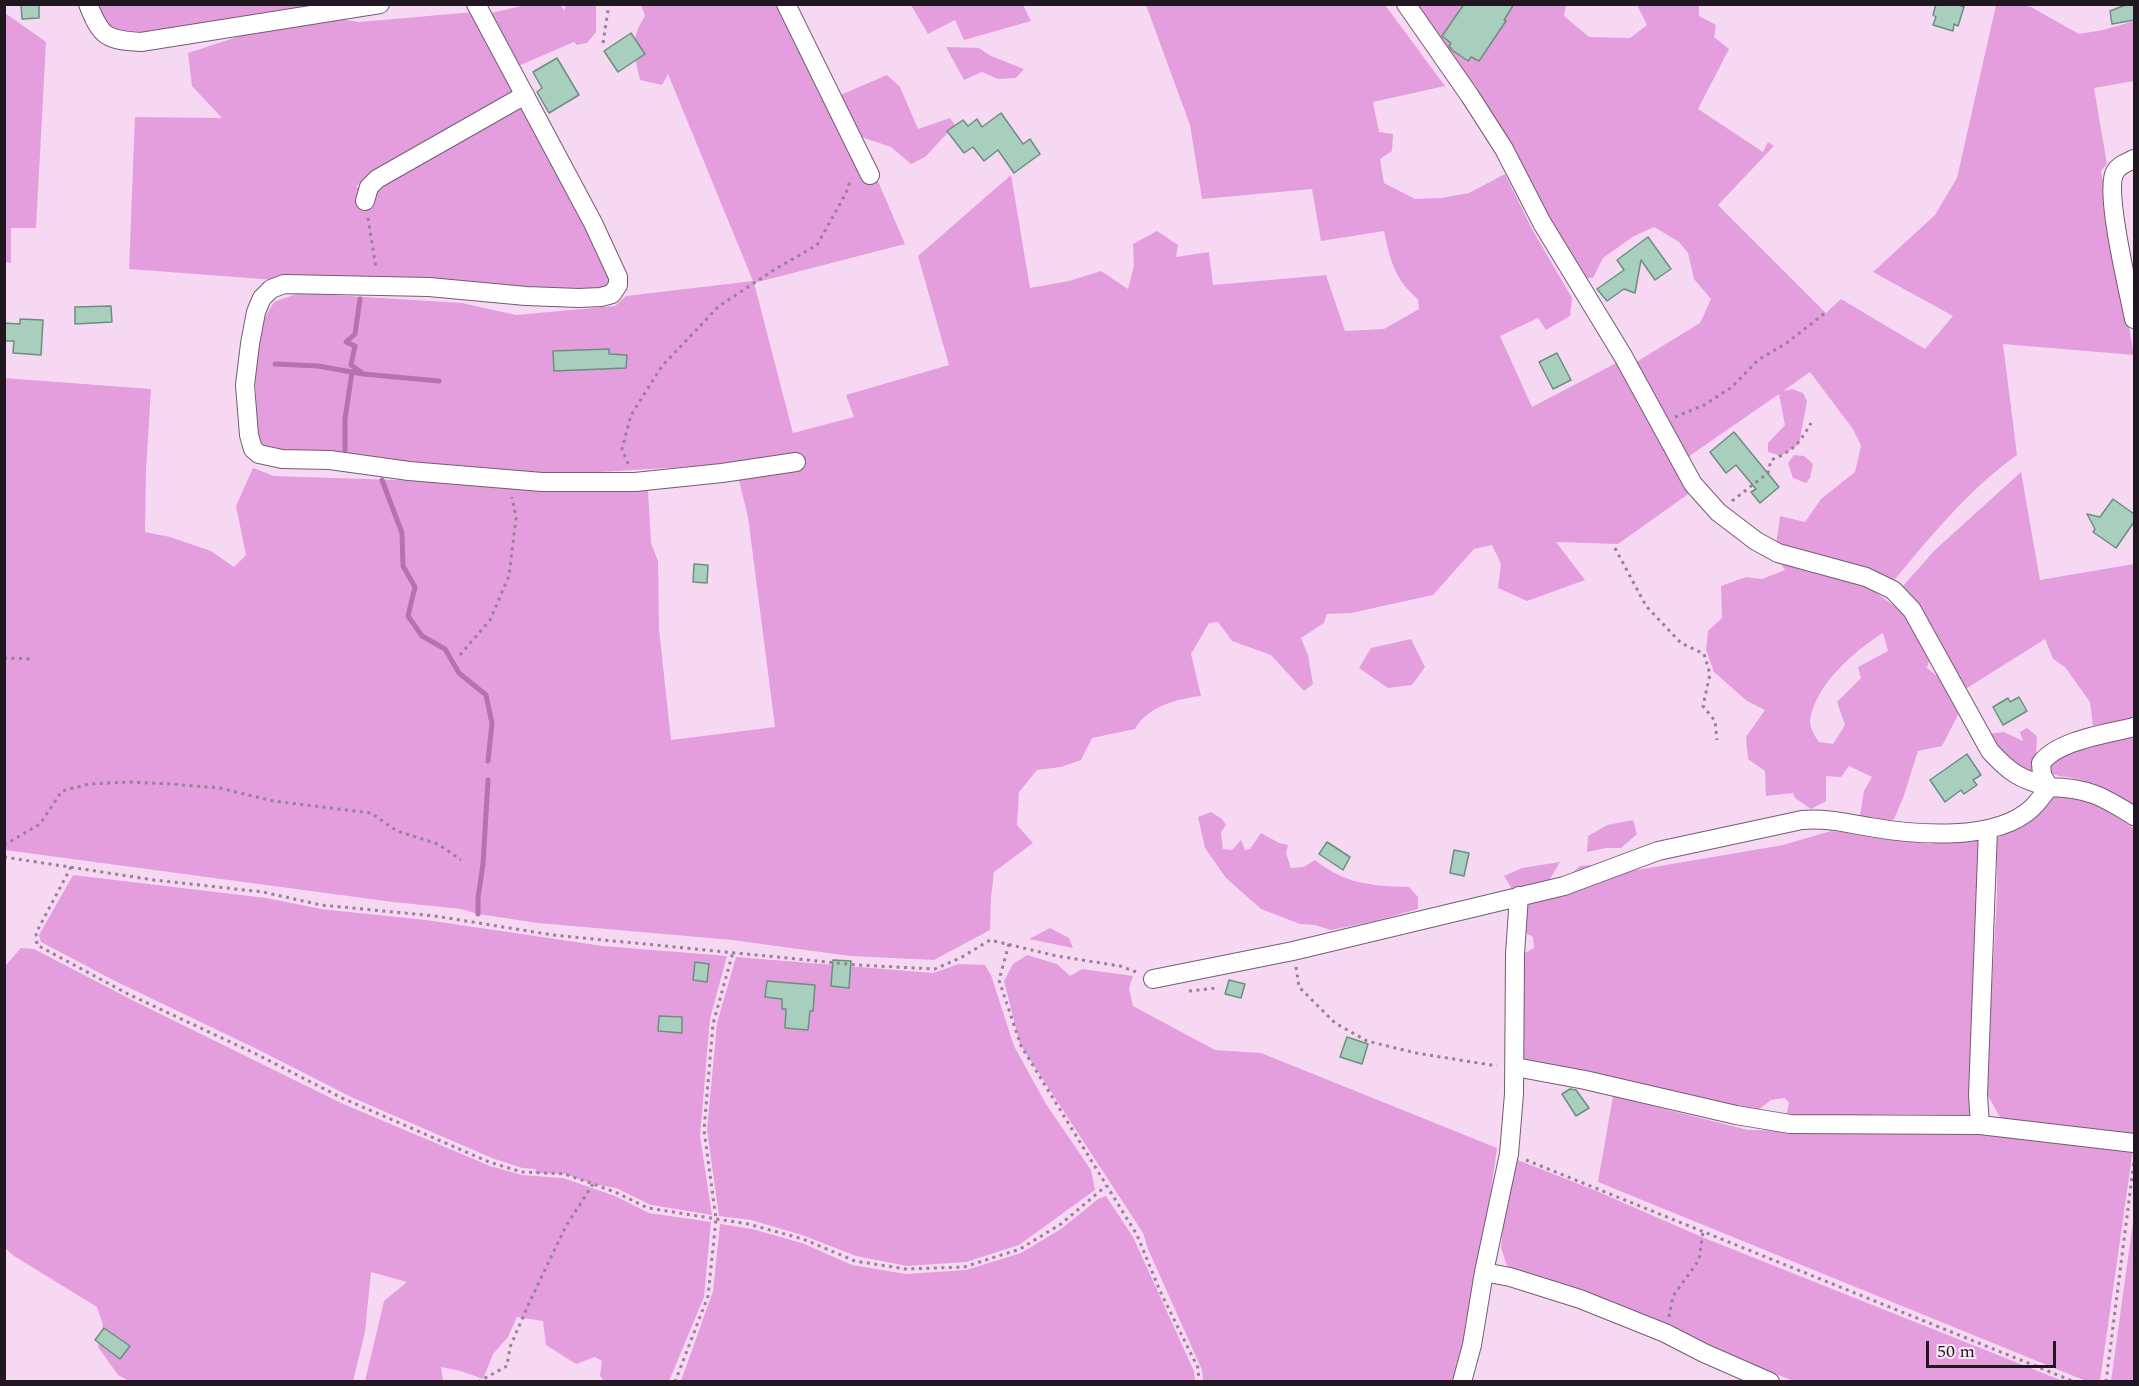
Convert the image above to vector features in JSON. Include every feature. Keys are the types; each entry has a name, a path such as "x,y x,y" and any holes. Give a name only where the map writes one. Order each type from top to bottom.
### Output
{"street":[{"path":"88,4 96,25 103,33 118,41 141,42 380,4"},
{"path":"476,4 610,257 618,277 618,285 612,294 579,298 526,296 429,286 284,284 271,290 262,298 256,312 245,384 249,435 253,449 259,454 282,459 330,460 409,471 508,480 635,482 796,462"},
{"path":"786,4 866,168"},
{"path":"1406,4 1504,149 1542,223 1623,356 1693,484 1718,512 1756,541 1778,553 1866,577 1893,590 1918,619 1990,751 2007,769 2027,780 2049,787 2085,790 2104,798 2134,816"},
{"path":"365,201 369,187 377,179 525,95"},
{"path":"2134,159 2116,170 2112,183 2118,242 2134,319"},
{"path":"2049,787 2042,775 2041,763 2048,754 2067,745 2134,727"},
{"path":"1153,979 1293,951 1564,886 1658,851 1802,820 1823,818 1927,835 1988,829 2009,822 2031,809 2049,787"},
{"path":"1980,1125 1978,1095 1988,829"},
{"path":"1462,1382 1472,1345 1484,1272 1509,1154 1515,1067 1515,954 1519,896"},
{"path":"1515,1067 1585,1080 1736,1116 1790,1124 1980,1125 2134,1143"},
{"path":"1484,1272 1510,1277 1580,1299 1665,1333 1770,1382"}],"path":[{"path":"603,42 609,4"},
{"path":"635,482 621,449 631,415 662,366 719,306 777,267 817,245 846,193 850,180 866,168"},
{"path":"365,201 378,285"},
{"path":"1661,424 1704,405 1732,387 1758,360 1788,342 1825,313"},
{"path":"1718,512 1768,473 1771,460 1787,453 1799,444 1811,423"},
{"path":"460,655 490,620 509,576 516,518 508,480"},
{"path":"1615,548 1646,606 1681,643 1704,654 1710,674 1703,706 1715,721 1717,740"},
{"path":"4,658 33,659"},
{"path":"4,845 40,824 62,791 89,784 129,782 220,788 273,801 371,813 397,831 438,844 461,860"},
{"path":"4,857 154,880 263,892 321,905 435,916 553,935 858,965 934,969 962,957 990,939 1057,956 1120,966 1153,979"},
{"path":"71,867 36,933 37,945 128,994 256,1054 342,1098 489,1162 522,1172 564,1174 615,1192 648,1208 748,1224 803,1239 855,1261 906,1269 964,1267 1020,1249 1060,1224 1106,1186"},
{"path":"1009,944 999,980 1021,1046 1137,1235 1160,1291 1198,1368 1199,1382"},
{"path":"1293,951 1299,987 1335,1023 1367,1041 1457,1061 1515,1067"},
{"path":"675,1382 708,1296 716,1219 704,1130 713,1024 733,952"},
{"path":"1509,1154 2075,1382"},
{"path":"2106,1382 2134,1161"},
{"path":"478,1382 507,1366 510,1347 530,1300 566,1226 593,1184"},
{"path":"1665,1333 1673,1296 1699,1260 1703,1232"}],"shaded area":[{"path":"302,4 304,8 155,46 106,29 95,5"},
{"path":"780,4 867,183 877,179 905,244 754,283 793,433 854,417 846,395 949,365 918,256 1011,175 1030,288 1069,281 1101,271 1128,289 1134,266 1133,244 1157,231 1178,245 1176,257 1209,252 1213,285 1326,275 1345,331 1384,329 1419,309 1418,299 1410,292 1395,269 1384,231 1321,241 1312,189 1202,199 1190,125 1146,5 1385,5 1445,86 1373,102 1379,132 1393,134 1392,151 1380,159 1384,183 1415,199 1441,198 1469,193 1505,174 1532,229 1572,298 1570,316 1546,330 1538,318 1500,336 1532,407 1620,361 1694,490 1618,544 1556,542 1585,580 1527,601 1498,588 1501,564 1492,545 1474,549 1433,595 1351,613 1327,614 1324,623 1301,638 1308,655 1313,684 1304,691 1271,655 1232,641 1218,622 1209,623 1191,654 1201,696 1182,699 1155,709 1135,729 1092,738 1081,760 1061,767 1037,770 1019,792 1017,825 1033,843 994,872 990,930 934,960 850,956 732,940 538,923 478,914 461,909 5,850 4,378 151,389 145,532 170,537 211,551 234,567 246,555 236,506 253,468 274,476 456,482 486,487 542,490 648,490 651,543 658,561 659,629 671,740 775,727 748,517 735,464 565,474 491,471 272,452 258,440 255,375 258,329 274,302 299,293 462,303 516,315 615,306 626,296 753,281 668,74 662,85 640,80 634,47 637,33 645,16 641,5"},
{"path":"526,5 561,5 564,11 566,5 596,5 596,32 587,43 577,45 574,42 516,67 491,13"},
{"path":"911,5 1023,5 1031,21 964,40 955,20 928,34"},
{"path":"1403,5 1566,5 1564,16 1589,37 1630,38 1647,25 1637,5 1699,5 1699,16 1716,25 1714,37 1729,49 1698,109 1763,152 1768,142 1774,146 1718,205 1826,313 1841,299 1925,349 1953,316 1873,272 1935,215 1957,178 1996,5 2031,7 2079,34 2134,21 2134,81 2094,88 2107,164 2101,171 2134,355 2003,344 2017,455 1966,499 1892,583 1810,571 1865,585 1900,610 1931,654 1927,668 1940,678 1960,711 1942,746 1918,751 1894,819 1878,824 1860,815 1864,791 1872,777 1849,766 1841,777 1826,776 1826,801 1811,809 1795,798 1793,793 1766,796 1765,771 1748,759 1746,737 1765,710 1747,701 1714,672 1706,650 1708,631 1722,618 1721,586 1746,577 1762,579 1785,570 1777,550 1780,516 1805,522 1821,499 1855,472 1861,446 1853,429 1810,372 1783,391 1792,389 1803,393 1807,401 1799,444 1781,456 1768,452 1768,443 1785,425 1779,394 1685,459 1633,364 1700,323 1711,299 1694,279 1688,253 1679,242 1654,227 1634,236 1603,258 1593,278 1582,278","holes":["1883,633 1888,651 1858,667 1861,678 1837,702 1845,725 1833,744 1819,742 1810,721 1813,708 1828,682 1848,659"]},
{"path":"474,12 517,93 355,187 378,187 514,103 526,110 616,282 606,294 275,280 129,269 135,117 222,118 192,86 188,53 308,14 359,22"},
{"path":"5,13 46,42 36,228 11,228 11,263 4,262"},
{"path":"946,47 979,48 991,56 1024,69 1016,78 998,79 982,72 964,80"},
{"path":"887,75 900,87 918,129 950,118 955,125 925,157 911,164 891,147 850,133 838,96"},
{"path":"1794,455 1804,456 1813,464 1810,478 1806,483 1793,478 1788,463"},
{"path":"2021,472 2040,580 2134,564 2134,722 2094,734 2090,702 2065,667 2053,659 2045,639 1964,690 1936,636 1902,587 1935,550"},
{"path":"1411,639 1425,667 1412,685 1388,688 1359,668 1371,648"},
{"path":"2027,728 2037,736 2032,776 2017,770 1986,734 2004,732 2023,741 2020,732"},
{"path":"2134,733 2134,807 2088,783 2049,772 2049,766 2062,754"},
{"path":"2057,794 2082,796 2134,828 2134,1136 2002,1121 1986,1092 1997,895 1997,838 2029,822"},
{"path":"1211,812 1222,819 1226,825 1221,832 1223,849 1232,850 1241,840 1245,850 1250,849 1261,833 1279,843 1288,845 1286,853 1291,868 1304,867 1315,860 1348,879 1383,886 1409,887 1418,897 1418,909 1331,930 1315,925 1300,924 1261,909 1226,878 1205,848 1198,817"},
{"path":"1633,820 1637,834 1621,848 1587,852 1588,836 1607,825"},
{"path":"1831,831 1901,838 1929,844 1979,836 1972,1115 1878,1114 1852,1117 1786,1118 1789,1102 1784,1098 1771,1100 1752,1115 1517,1058 1521,955 1534,948 1533,937 1520,930 1529,904 1546,897 1580,866 1602,864 1637,870 1783,845"},
{"path":"1560,862 1549,881 1512,889 1504,876 1522,868"},
{"path":"73,875 266,898 321,909 426,920 603,946 727,956 710,1019 700,1136 712,1215 651,1205 616,1188 593,1184 565,1174 535,1173 536,1169 522,1168 492,1158 351,1097 41,942 39,935"},
{"path":"1050,928 1069,938 1073,948 1029,939"},
{"path":"21,948 34,949 341,1103 490,1166 522,1175 563,1178 615,1196 649,1213 711,1222 704,1297 669,1381 604,1381 600,1376 602,1361 595,1357 576,1364 546,1345 543,1321 517,1317 508,1337 493,1354 483,1379 441,1367 443,1381 365,1381 384,1301 407,1282 371,1272 365,1332 353,1381 129,1381 118,1375 98,1347 103,1325 97,1307 14,1256 5,1248 5,966"},
{"path":"1027,955 1057,964 1070,976 1082,969 1133,976 1129,988 1133,1006 1215,1050 1261,1053 1497,1148 1480,1270 1457,1381 1203,1381 1202,1370 1143,1233 1020,1044 1004,981 1013,964"},
{"path":"736,957 933,973 959,964 985,965 991,975 1014,1046 1046,1104 1091,1170 1095,1190 1019,1245 966,1262 907,1266 856,1256 802,1235 751,1220 719,1216 707,1130 717,1023"},
{"path":"1613,1096 1748,1130 1993,1134 2133,1149 2100,1381 2086,1381 1598,1182"},
{"path":"1510,1157 1594,1190 1702,1237 2063,1381 1794,1381 1728,1356 1649,1319 1507,1266 1501,1247"},
{"path":"1106,1196 1133,1237 1194,1371 1195,1381 681,1381 713,1291 720,1224 752,1229 802,1243 852,1265 906,1274 966,1270 1021,1253 1061,1229 1098,1199"},
{"path":"2133,1222 2134,1374 2132,1381 2111,1381"}],"building":[{"path":"21,4 39,4 39,18 22,19"},
{"path":"1464,4 1514,4 1504,20 1506,21 1479,61 1471,57 1468,61 1452,50 1449,46 1451,43 1442,36"},
{"path":"1936,4 1957,4 1964,7 1958,26 1954,24 1953,31 1933,25 1936,17 1933,15"},
{"path":"2134,4 2134,20 2112,24 2110,11"},
{"path":"631,33 645,54 618,72 604,51"},
{"path":"557,58 579,95 549,113 537,92 542,88 533,72"},
{"path":"1001,113 1023,144 1030,139 1040,154 1014,173 998,150 984,161 973,147 964,153 947,131 963,120 968,126 977,119 982,127"},
{"path":"1648,237 1671,269 1655,280 1641,260 1635,293 1624,289 1607,301 1597,289 1624,270 1617,260"},
{"path":"111,306 112,322 75,324 75,307"},
{"path":"20,319 43,320 41,355 13,353 14,341 4,341 4,323 20,324"},
{"path":"609,349 609,354 627,355 626,368 554,371 553,351"},
{"path":"1557,353 1571,380 1553,389 1539,362"},
{"path":"1734,432 1779,487 1760,503 1751,492 1756,489 1736,465 1726,473 1710,452"},
{"path":"2113,499 2134,514 2134,522 2116,548 2093,532 2095,529 2087,514 2100,517"},
{"path":"694,564 708,565 707,583 693,582"},
{"path":"2019,697 2027,711 2003,725 1993,707 2008,698 2010,702"},
{"path":"1967,754 1981,775 1973,780 1977,785 1964,794 1961,790 1945,802 1930,780"},
{"path":"1327,842 1350,857 1343,870 1319,854"},
{"path":"1454,850 1469,853 1464,876 1450,873"},
{"path":"833,960 851,961 849,988 831,986"},
{"path":"695,962 709,964 707,982 693,980"},
{"path":"1229,980 1245,984 1241,998 1225,994"},
{"path":"767,981 815,985 813,1011 810,1011 808,1030 785,1028 786,1009 782,1009 782,999 765,997"},
{"path":"659,1016 682,1017 682,1033 658,1031"},
{"path":"1347,1037 1368,1044 1362,1064 1340,1057"},
{"path":"1570,1089 1576,1090 1589,1108 1576,1116 1562,1094"},
{"path":"104,1328 130,1346 120,1359 95,1340"}],"waterway":[{"path":"360,299 355,334 346,342 355,346 351,365 361,372"},
{"path":"275,364 318,366 363,374 439,381"},
{"path":"345,450 345,419 352,372"},
{"path":"382,480 402,533 403,566 415,587 408,616 422,636 445,649 459,673 486,695 492,723 488,761"},
{"path":"478,914 488,780"}]}
